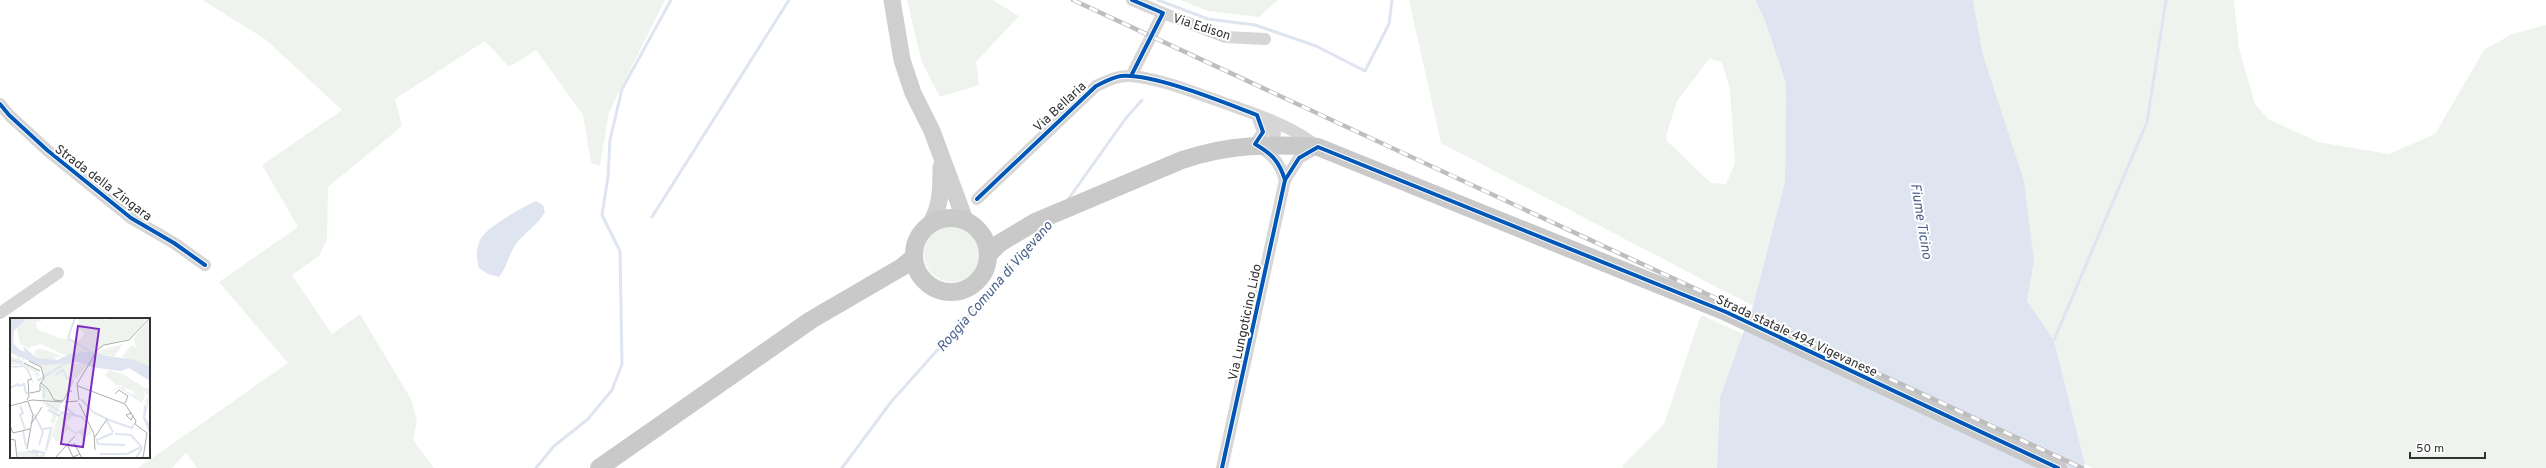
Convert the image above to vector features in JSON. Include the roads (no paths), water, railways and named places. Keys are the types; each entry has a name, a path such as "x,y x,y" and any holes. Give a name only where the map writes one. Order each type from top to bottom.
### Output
{"main road":[{"path":"892,0 902,60 914,93 932,131 970,224 987,245 988,255"},
{"name":"Strada statale 494 Vigevanese","path":"1034,222 1202,153 1262,145 1318,147 1726,312 2058,468"},
{"path":"926,282 916,267 914,257 918,238 931,224 938,212 941,197 939,151"},
{"path":"931,224 948,218 996,230 1034,222"},
{"path":"841,303 876,288 899,281 917,279 945,291 966,289 980,277 988,255 1000,243 1034,222"},
{"path":"599,468 811,320 902,268 914,257"}],"street":[{"name":"Via Edison","path":"1132,0 1226,37 1265,39"},
{"name":"Via Edison","path":"1130,76 1163,13"},
{"name":"Via Bellaria","path":"977,198 1096,86 1120,76 1130,76 1179,87 1271,120 1303,135 1318,147"},
{"name":"Strada della Zingara","path":"0,104 4,118 47,150 131,218 174,243 205,265"},
{"path":"1257,115 1263,132 1262,145 1280,164 1285,180"},
{"path":"1262,145 1274,140 1275,132 1271,120"},
{"path":"1285,180 1299,158 1318,147"},
{"name":"Via Lungoticino Lido","path":"1222,468 1285,180"},
{"path":"0,314 58,273"}],"water":[{"name":"Fiume Ticino","path":"1755,0 1973,0 1983,55 2024,181 2034,262 2027,301 2054,340 2085,464 2083,468 1717,468 1720,397 1753,306 1785,181 1786,84 1764,18"},
{"path":"536,201 543,205 545,212 539,221 516,244 499,277 488,274 479,268 477,251 483,235 505,218"}],"waterway":[{"path":"536,468 554,446 588,419 612,390 622,364 620,251 602,215 608,177 610,140 622,89 671,0"},
{"path":"652,217 789,0"},
{"name":"Roggia Comuna di Vigevano","path":"1158,0 1208,19 1255,25 1316,46 1365,71 1389,24 1392,0"},
{"path":"2054,340 2147,122 2166,0"},
{"name":"Roggia Comuna di Vigevano","path":"1067,201 1126,118 1142,100"},
{"name":"Roggia Comuna di Vigevano","path":"842,468 891,402 1050,224"}],"railway":[{"path":"1073,0 2082,468"}]}
